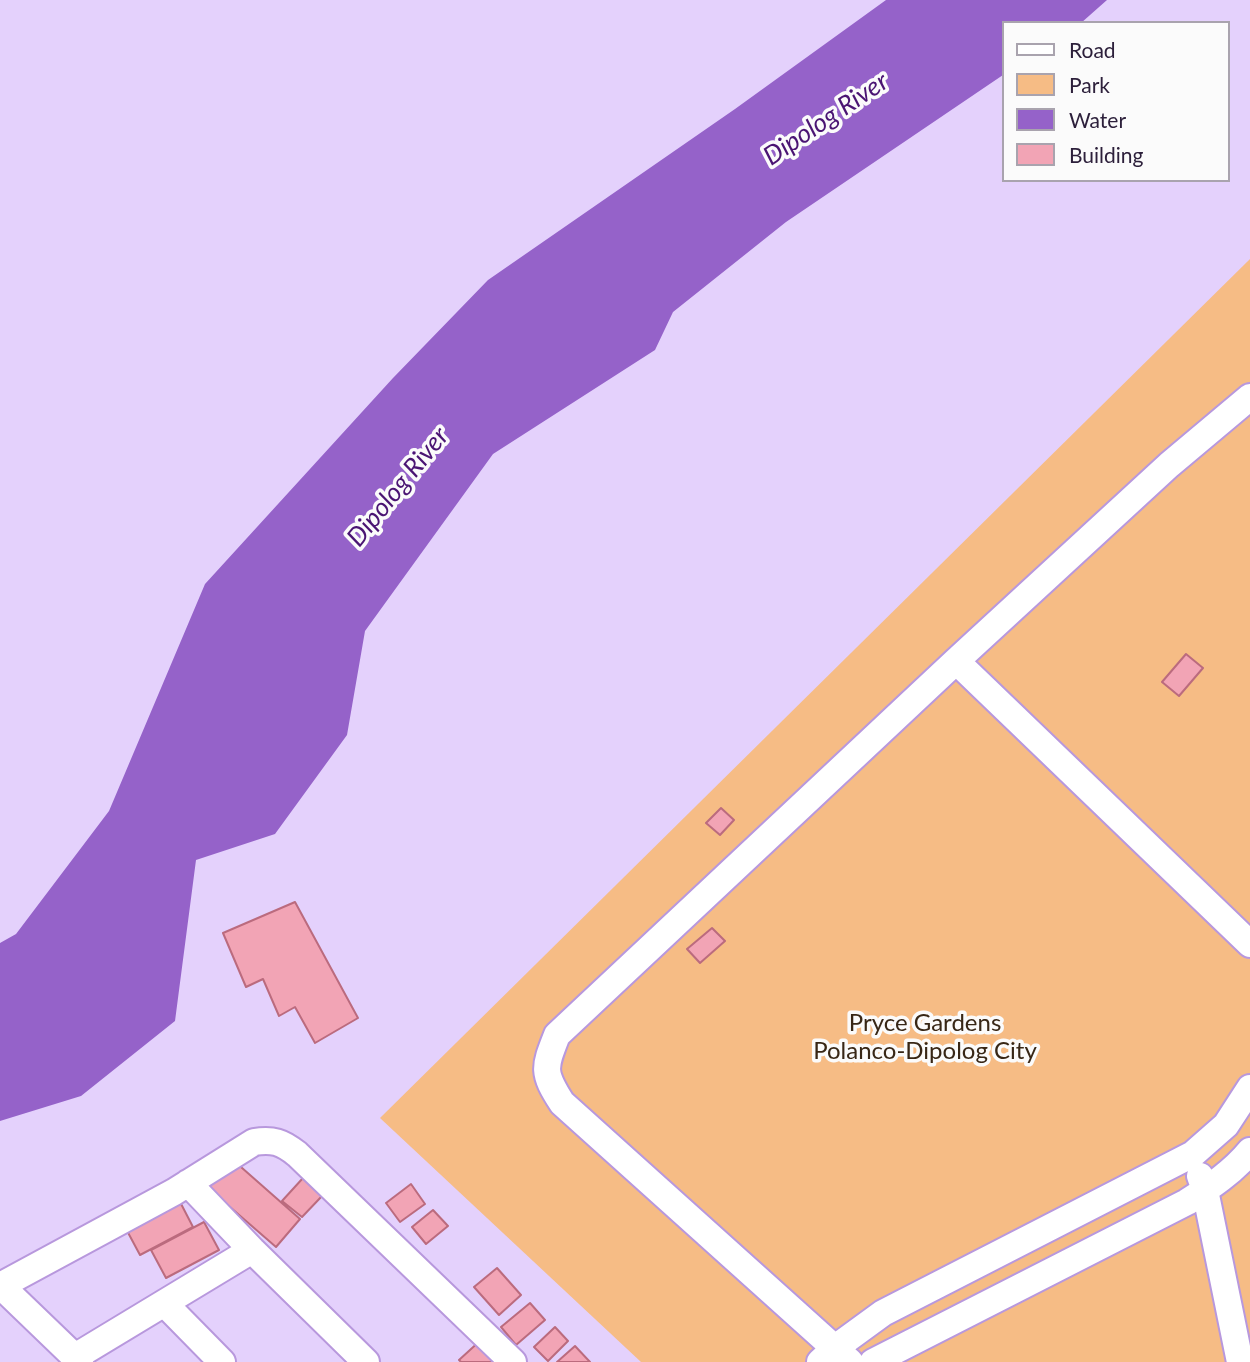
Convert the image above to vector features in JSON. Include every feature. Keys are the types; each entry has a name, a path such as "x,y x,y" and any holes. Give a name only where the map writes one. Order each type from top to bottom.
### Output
{"street":[{"path":"1250,397 1169,466 956,662 557,1035 546,1063 548,1082 562,1103 835,1357 883,1313 1192,1154 1226,1125 1250,1088"},
{"path":"956,662 1250,944"},
{"path":"252,1250 77,1360 0,1285 188,1183 254,1142 269,1140 282,1142 297,1154 513,1362"},
{"path":"873,1362 1175,1208 1239,1165 1250,1150"},
{"path":"1192,1154 1205,1190 1240,1362"},
{"path":"188,1183 366,1362"},
{"path":"165,1304 222,1362"}],"green space":[{"name":"Pryce Gardens Polanco-Dipolog City","path":"1250,259 1250,1362 641,1362 380,1118"}],"water":[{"name":"Dipolog River","path":"886,0 1107,0 1083,21 1002,21 1002,76 786,222 673,312 655,350 493,454 365,631 347,735 275,834 196,860 175,1021 81,1096 0,1121 0,943 16,934 109,811 205,584 393,378 488,280 735,109"}],"building":[{"path":"1186,654 1203,668 1179,696 1162,682"},
{"path":"721,808 734,820 720,835 706,823"},
{"path":"295,902 358,1018 315,1043 295,1007 279,1016 263,979 246,987 223,933"},
{"path":"712,928 725,941 700,963 687,949"},
{"path":"233,1160 300,1219 276,1247 208,1188"},
{"path":"303,1178 322,1196 302,1217 282,1201"},
{"path":"411,1184 425,1204 400,1222 386,1203"},
{"path":"178,1198 193,1227 140,1255 125,1227"},
{"path":"433,1210 448,1226 426,1244 412,1227"},
{"path":"204,1222 219,1250 166,1278 151,1250"},
{"path":"497,1268 521,1295 499,1315 474,1287"},
{"path":"530,1303 545,1320 516,1345 501,1327"},
{"path":"555,1327 568,1341 548,1361 534,1347"},
{"path":"482,1339 501,1362 459,1360"},
{"path":"575,1346 590,1362 557,1362"}]}
